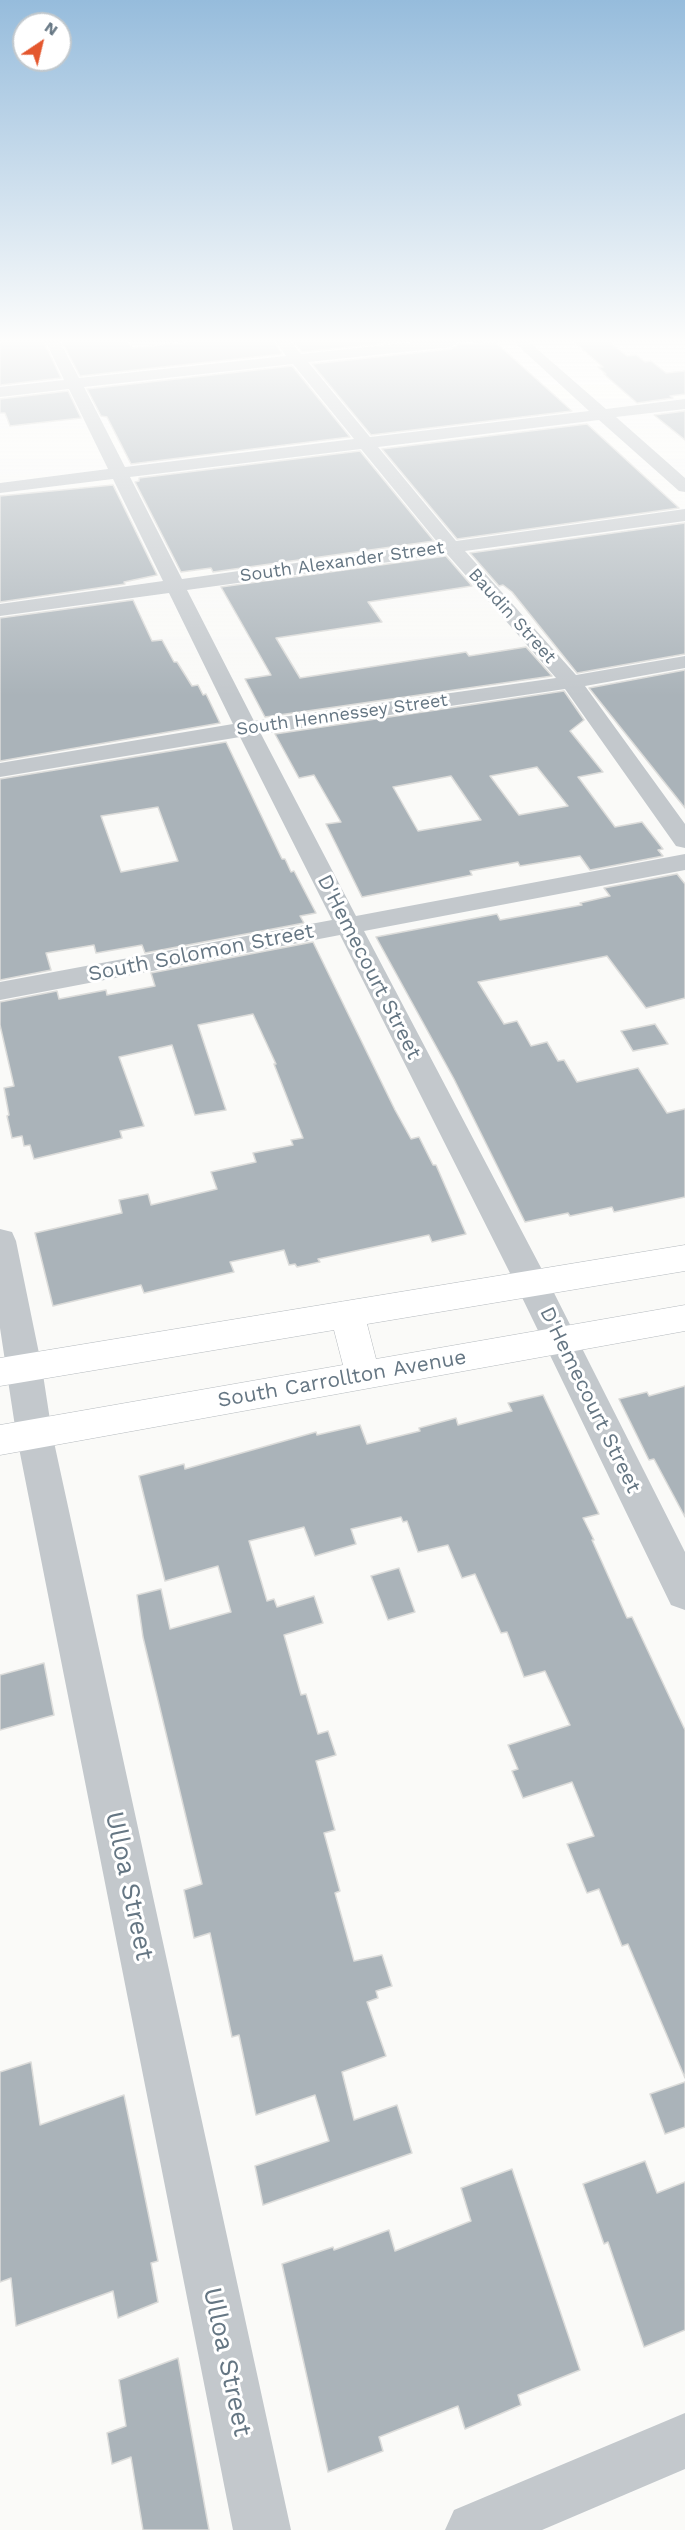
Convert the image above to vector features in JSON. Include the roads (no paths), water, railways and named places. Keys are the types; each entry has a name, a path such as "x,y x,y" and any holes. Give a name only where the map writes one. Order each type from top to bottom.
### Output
{"main road":[{"path":"13,1370 685,1257"},
{"path":"347,1314 363,1375"},
{"name":"South Carrollton Avenue","path":"17,1436 685,1318"}],"street":[{"name":"D'Hemecourt Street","path":"111,460 532,1283 685,1593"},
{"path":"0,488 228,460"},
{"name":"Baudin Street","path":"378,460 451,548 571,682 685,842"},
{"path":"655,460 685,487"},
{"name":"South Alexander Street","path":"0,610 685,515"},
{"name":"South Hennessey Street","path":"0,770 247,729 571,682 685,662"},
{"name":"South Solomon Street","path":"0,991 685,862"},
{"name":"Ulloa Street","path":"0,1241 17,1436 262,2530"},
{"path":"474,2530 685,2441"}]}
